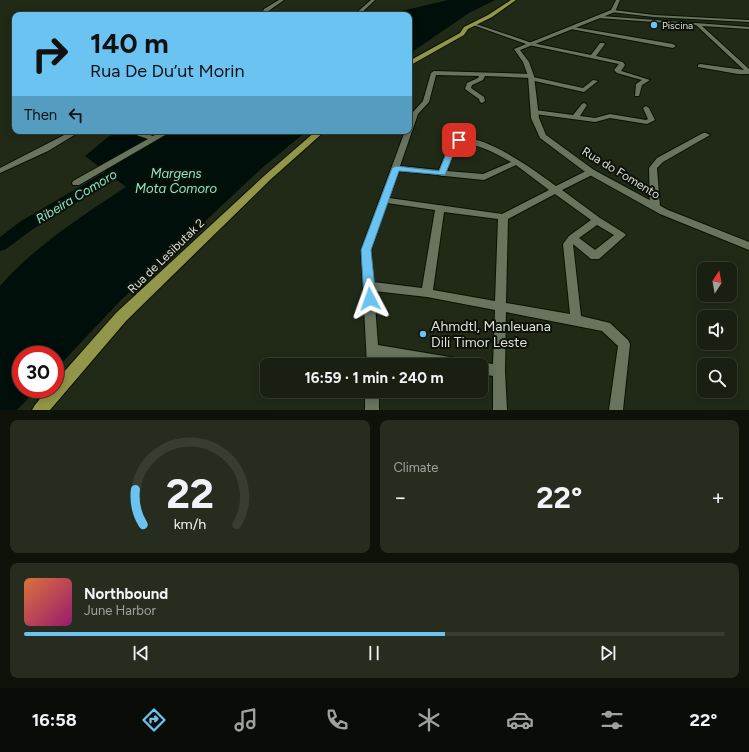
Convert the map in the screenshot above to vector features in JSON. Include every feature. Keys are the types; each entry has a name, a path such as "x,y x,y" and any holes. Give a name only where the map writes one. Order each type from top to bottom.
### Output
{"main road":[{"path":"412,62 462,34 466,28 514,0"},
{"name":"Rua de Lesibutak 2","path":"40,410 121,318 267,178 318,134"}],"street":[{"path":"265,12 282,0"},
{"path":"359,12 373,0"},
{"path":"618,0 613,11 654,16 749,21"},
{"name":"Rua do Fomento","path":"613,11 518,49 526,62 531,78 535,118 543,136 591,172 664,212 749,246"},
{"path":"601,17 749,28"},
{"path":"475,24 531,44 621,63 622,65 617,70 619,72 647,80 639,84 637,95"},
{"path":"698,25 739,61 749,72 738,72 700,66"},
{"path":"573,28 672,46"},
{"path":"590,57 593,56 602,44"},
{"path":"412,122 415,113 426,102 434,73 482,74 531,78 584,90 595,81"},
{"path":"482,74 481,79 469,84 468,89 482,98 482,101"},
{"path":"575,117 584,105"},
{"path":"535,112 595,120 610,116 647,122 652,120 646,108"},
{"path":"0,171 72,134"},
{"path":"138,134 154,139"},
{"path":"76,183 163,134"},
{"path":"373,358 366,250 408,134"},
{"path":"655,207 653,168 660,160 706,135"},
{"path":"442,174 454,142 459,140 477,144 502,153 517,162 554,190 621,235 595,256 572,238"},
{"path":"396,168 442,174 484,177 517,162"},
{"path":"385,200 503,217 591,172"},
{"path":"427,293 440,209"},
{"path":"500,410 499,371 503,217"},
{"path":"576,320 568,244 572,238 597,220"},
{"path":"369,286 427,293 576,320 606,327 624,344 616,410"},
{"path":"373,350 420,358"},
{"path":"488,369 499,371"},
{"path":"372,398 372,410"}],"water":[{"path":"448,0 495,0 469,13 412,52 412,12 398,12"},
{"name":"Margens Mota Comoro","path":"114,134 303,134 262,168 120,301 64,360 64,346 12,346 12,398 28,398 17,410 0,410 0,286 28,258 60,232 126,187 85,156 108,137"}],"waterway":[{"name":"Ribeira Comoro","path":"0,245 27,225 128,165"}],"place":[{"name":"Piscina","path":"654,25"},
{"name":"Ahmdtl, Manleuana Dili Timor Leste","path":"423,334"}],"route":[{"path":"370,299 366,250 396,168 442,174 454,142 459,140"}]}
